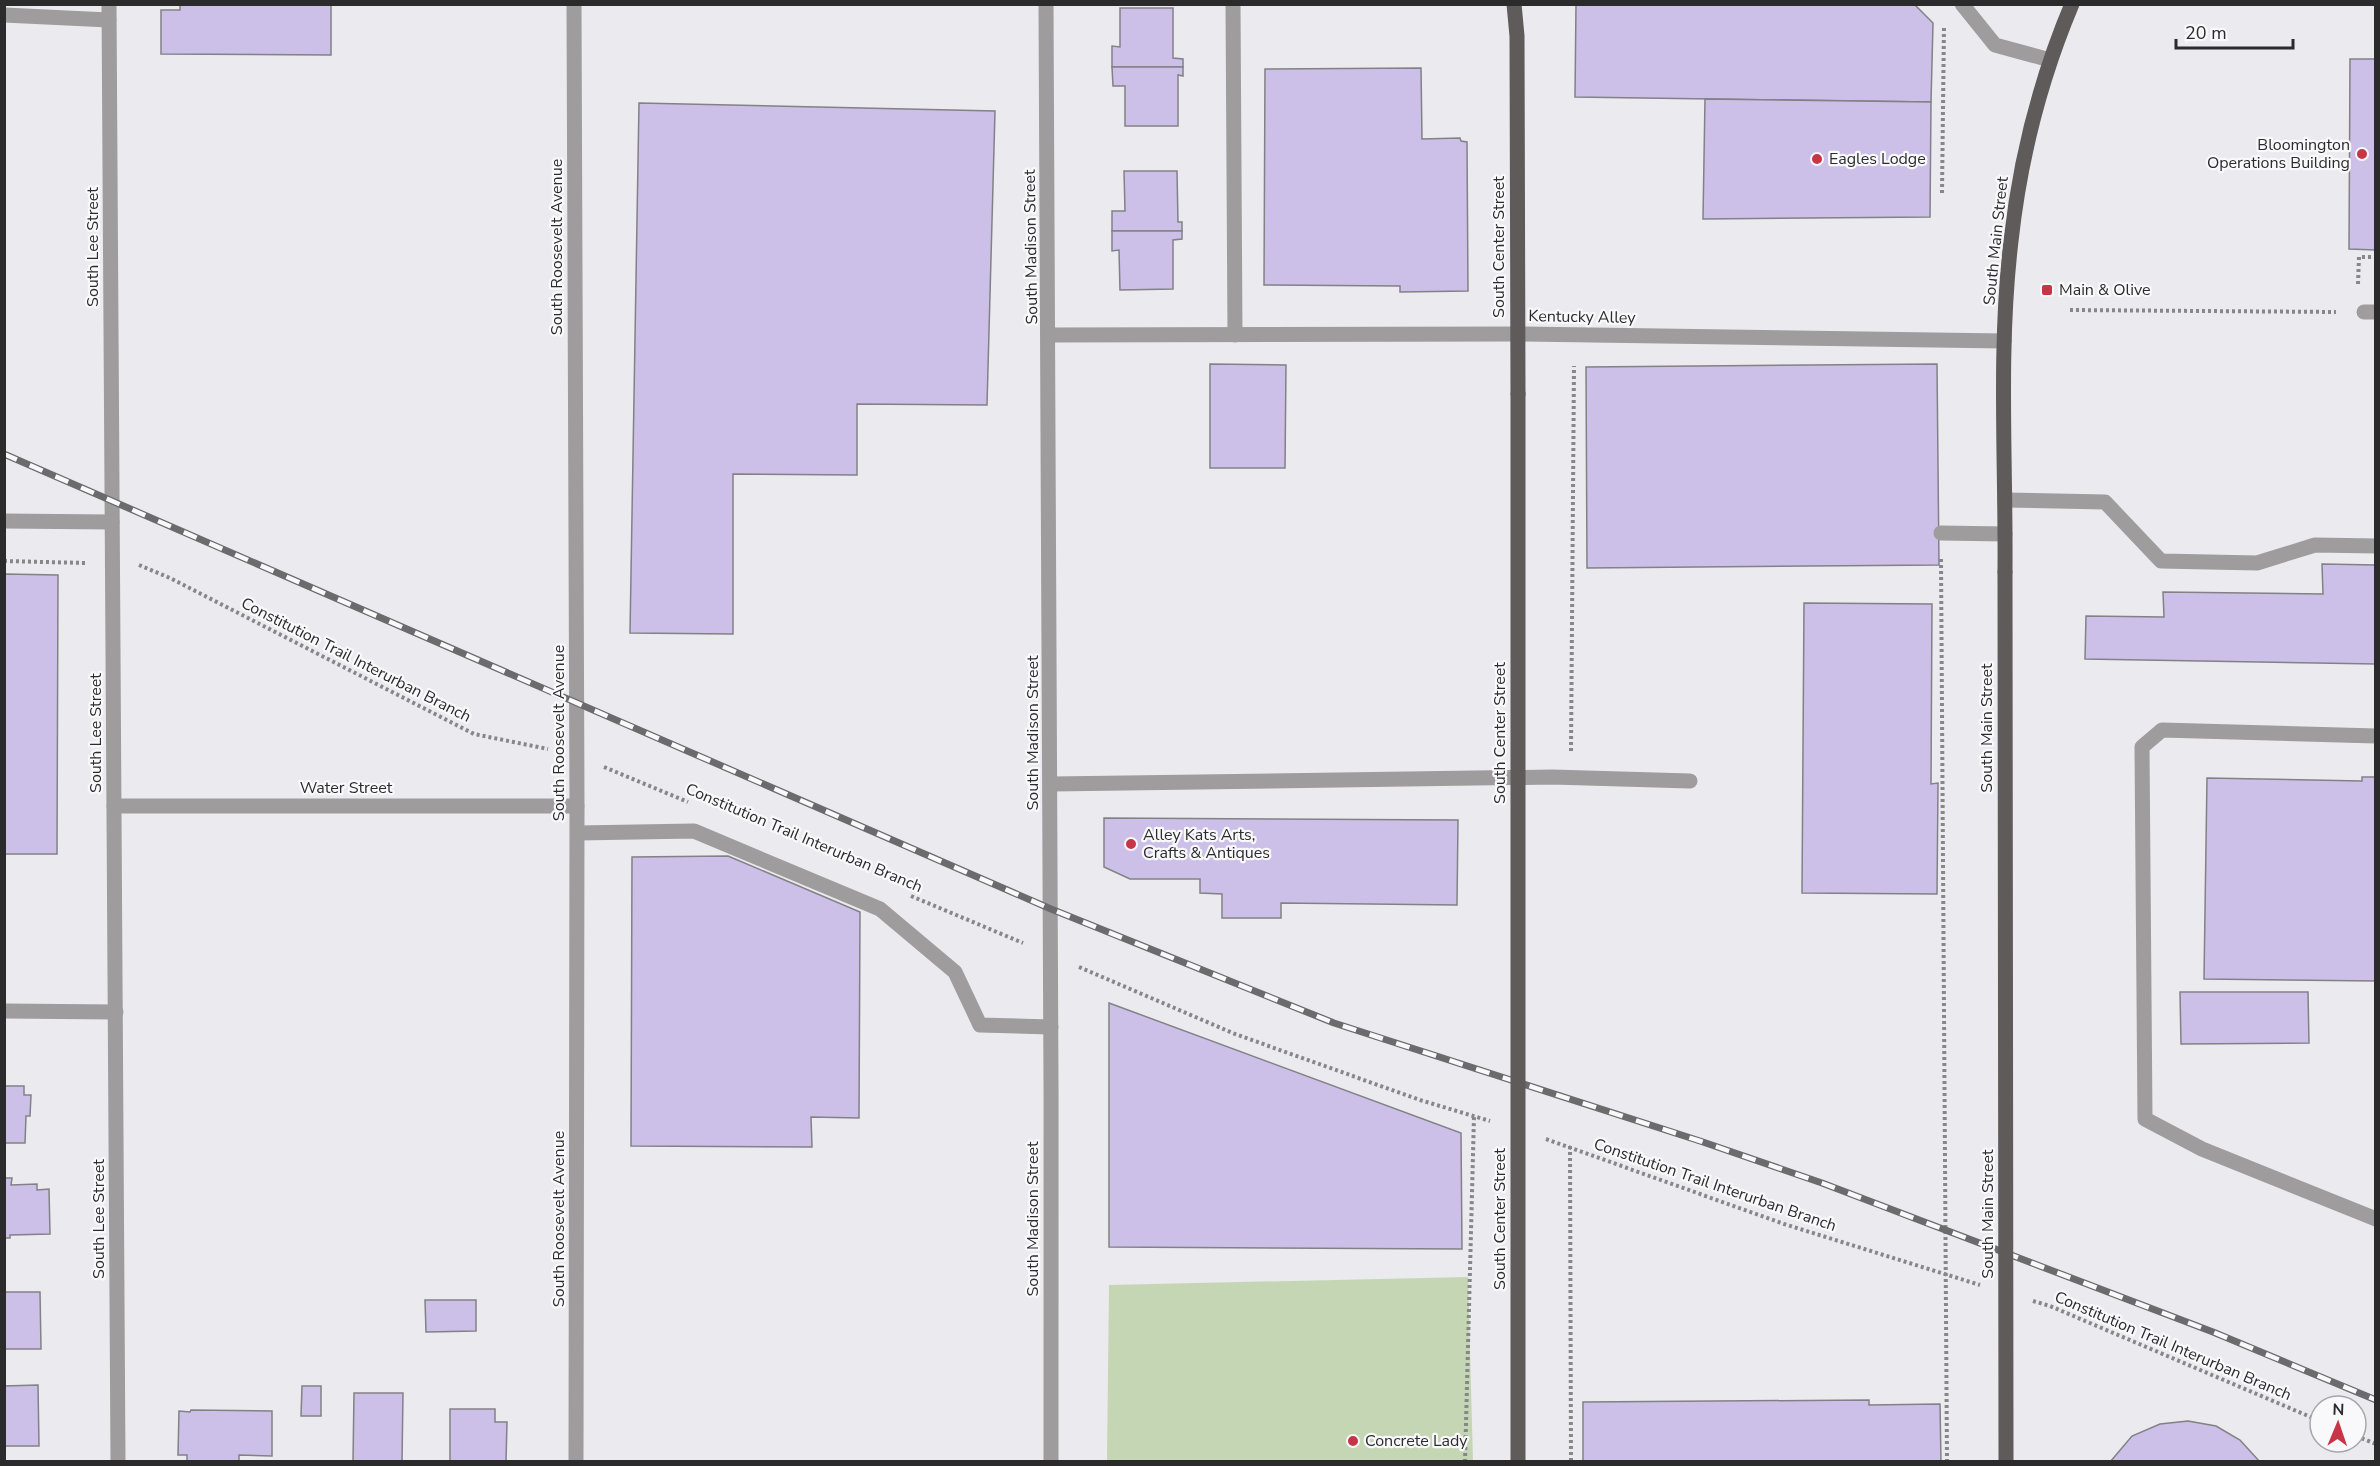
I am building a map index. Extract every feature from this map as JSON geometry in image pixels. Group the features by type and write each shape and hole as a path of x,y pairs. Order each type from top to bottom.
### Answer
{"main road":[{"name":"South Center Street","path":"1514,4 1517,36 1518,334 1518,1461"},
{"name":"South Main Street","path":"2006,1461 2004,341 2011,242 2025,150 2050,60 2072,4"}],"street":[{"name":"South Roosevelt Avenue","path":"574,4 578,806 576,1461"},
{"name":"South Madison Street","path":"1046,4 1052,784 1051,1461"},
{"path":"1233,4 1236,335"},
{"path":"1962,4 1995,45 2050,60"},
{"path":"4,15 109,12"},
{"name":"South Lee Street","path":"109,12 118,1461"},
{"name":"Kentucky Alley","path":"1050,335 1518,334 2004,341"},
{"path":"2005,501 2104,502 2161,561 2257,563 2315,545 2376,546"},
{"path":"4,521 112,522"},
{"path":"1941,533 2005,534"},
{"path":"2376,736 2162,730 2142,747 2145,1119 2202,1149 2376,1219"},
{"path":"1052,784 1478,778 1690,781"},
{"name":"Water Street","path":"114,806 578,806"},
{"path":"578,833 694,831 880,909 955,972 980,1025 1051,1027"},
{"path":"4,1011 116,1012"}],"path":[{"path":"1942,194 1944,16"},
{"path":"2357,291 2359,257 2376,257"},
{"path":"2070,310 2342,312"},
{"path":"1571,778 1574,366"},
{"path":"1941,533 1947,1461"},
{"name":"Constitution Trail Interurban Branch","path":"4,561 142,565 474,734 577,756 697,806"},
{"name":"Constitution Trail Interurban Branch","path":"905,894 992,931"},
{"path":"1100,976 1235,1034 1495,1123"},
{"path":"1465,1461 1474,1116"},
{"name":"Constitution Trail Interurban Branch","path":"1538,1136 1784,1224 1987,1287"},
{"path":"1570,1146 1571,1461"},
{"name":"Constitution Trail Interurban Branch","path":"2029,1300 2050,1306 2308,1415"}],"green space":[{"path":"1468,1277 1473,1461 1107,1461 1109,1285"}],"building":[{"path":"331,4 331,55 161,54 161,10 180,10 180,5"},
{"path":"1576,4 1914,4 1933,23 1931,102 1575,97"},
{"path":"1120,8 1173,8 1173,58 1183,59 1183,67 1112,67 1112,46 1120,47"},
{"name":"Bloomington Operations Building","path":"2350,59 2376,59 2376,250 2349,249"},
{"path":"1112,67 1183,67 1183,76 1178,75 1178,126 1125,126 1125,86 1113,86"},
{"path":"1421,68 1422,139 1460,138 1461,141 1467,142 1468,291 1400,292 1400,286 1264,285 1265,69"},
{"name":"Eagles Lodge","path":"1705,99 1931,102 1930,217 1703,219"},
{"path":"639,103 995,111 987,405 857,404 857,475 733,474 733,634 630,633"},
{"path":"1124,171 1177,171 1178,222 1182,222 1182,231 1112,231 1112,211 1125,211"},
{"path":"1112,231 1182,231 1182,239 1173,240 1173,289 1120,290 1119,250 1112,251"},
{"path":"1210,364 1286,365 1285,468 1210,468"},
{"path":"1937,364 1939,565 1587,568 1586,367"},
{"path":"2322,564 2376,565 2376,664 2085,659 2086,616 2164,617 2163,592 2323,594"},
{"path":"4,574 58,575 57,854 4,854"},
{"path":"1804,603 1932,604 1931,784 1938,783 1937,894 1802,893"},
{"path":"2362,777 2376,777 2376,981 2204,979 2207,778 2362,781"},
{"path":"1104,818 1458,820 1457,905 1281,903 1281,918 1222,918 1222,894 1200,893 1200,879 1130,879 1104,867"},
{"path":"728,856 860,912 859,1118 811,1117 812,1147 631,1146 632,857"},
{"path":"2180,992 2308,992 2309,1043 2181,1044"},
{"path":"1109,1003 1461,1133 1462,1249 1109,1247"},
{"path":"4,1086 24,1086 24,1095 31,1095 30,1116 26,1116 25,1143 4,1143"},
{"path":"4,1178 12,1178 11,1185 37,1184 37,1190 49,1189 50,1234 10,1235 10,1238 4,1238"},
{"path":"4,1292 40,1292 41,1349 4,1349"},
{"path":"425,1300 476,1300 476,1331 426,1332"},
{"path":"38,1385 39,1446 4,1446 4,1386"},
{"path":"302,1386 321,1386 321,1416 301,1416"},
{"path":"354,1393 403,1393 402,1462 353,1462"},
{"path":"1869,1400 1869,1405 1940,1404 1941,1462 1583,1462 1583,1402"},
{"path":"450,1409 495,1409 495,1422 507,1422 506,1462 450,1462"},
{"path":"191,1410 272,1411 272,1456 239,1455 239,1462 187,1462 187,1455 178,1455 179,1411 190,1412"},
{"path":"2188,1421 2216,1426 2240,1440 2260,1462 2110,1462 2132,1436 2160,1424"}],"railway":[{"path":"4,454 1051,909 1334,1023 1700,1141 1822,1183 2213,1332 2376,1400"}],"place":[{"name":"Bloomington Operations Building","path":"2362,154"},
{"name":"Eagles Lodge","path":"1817,159"},
{"name":"Main & Olive","path":"2047,290"},
{"name":"Alley Kats Arts, Crafts & Antiques","path":"1131,844"},
{"name":"Concrete Lady","path":"1353,1441"}]}
